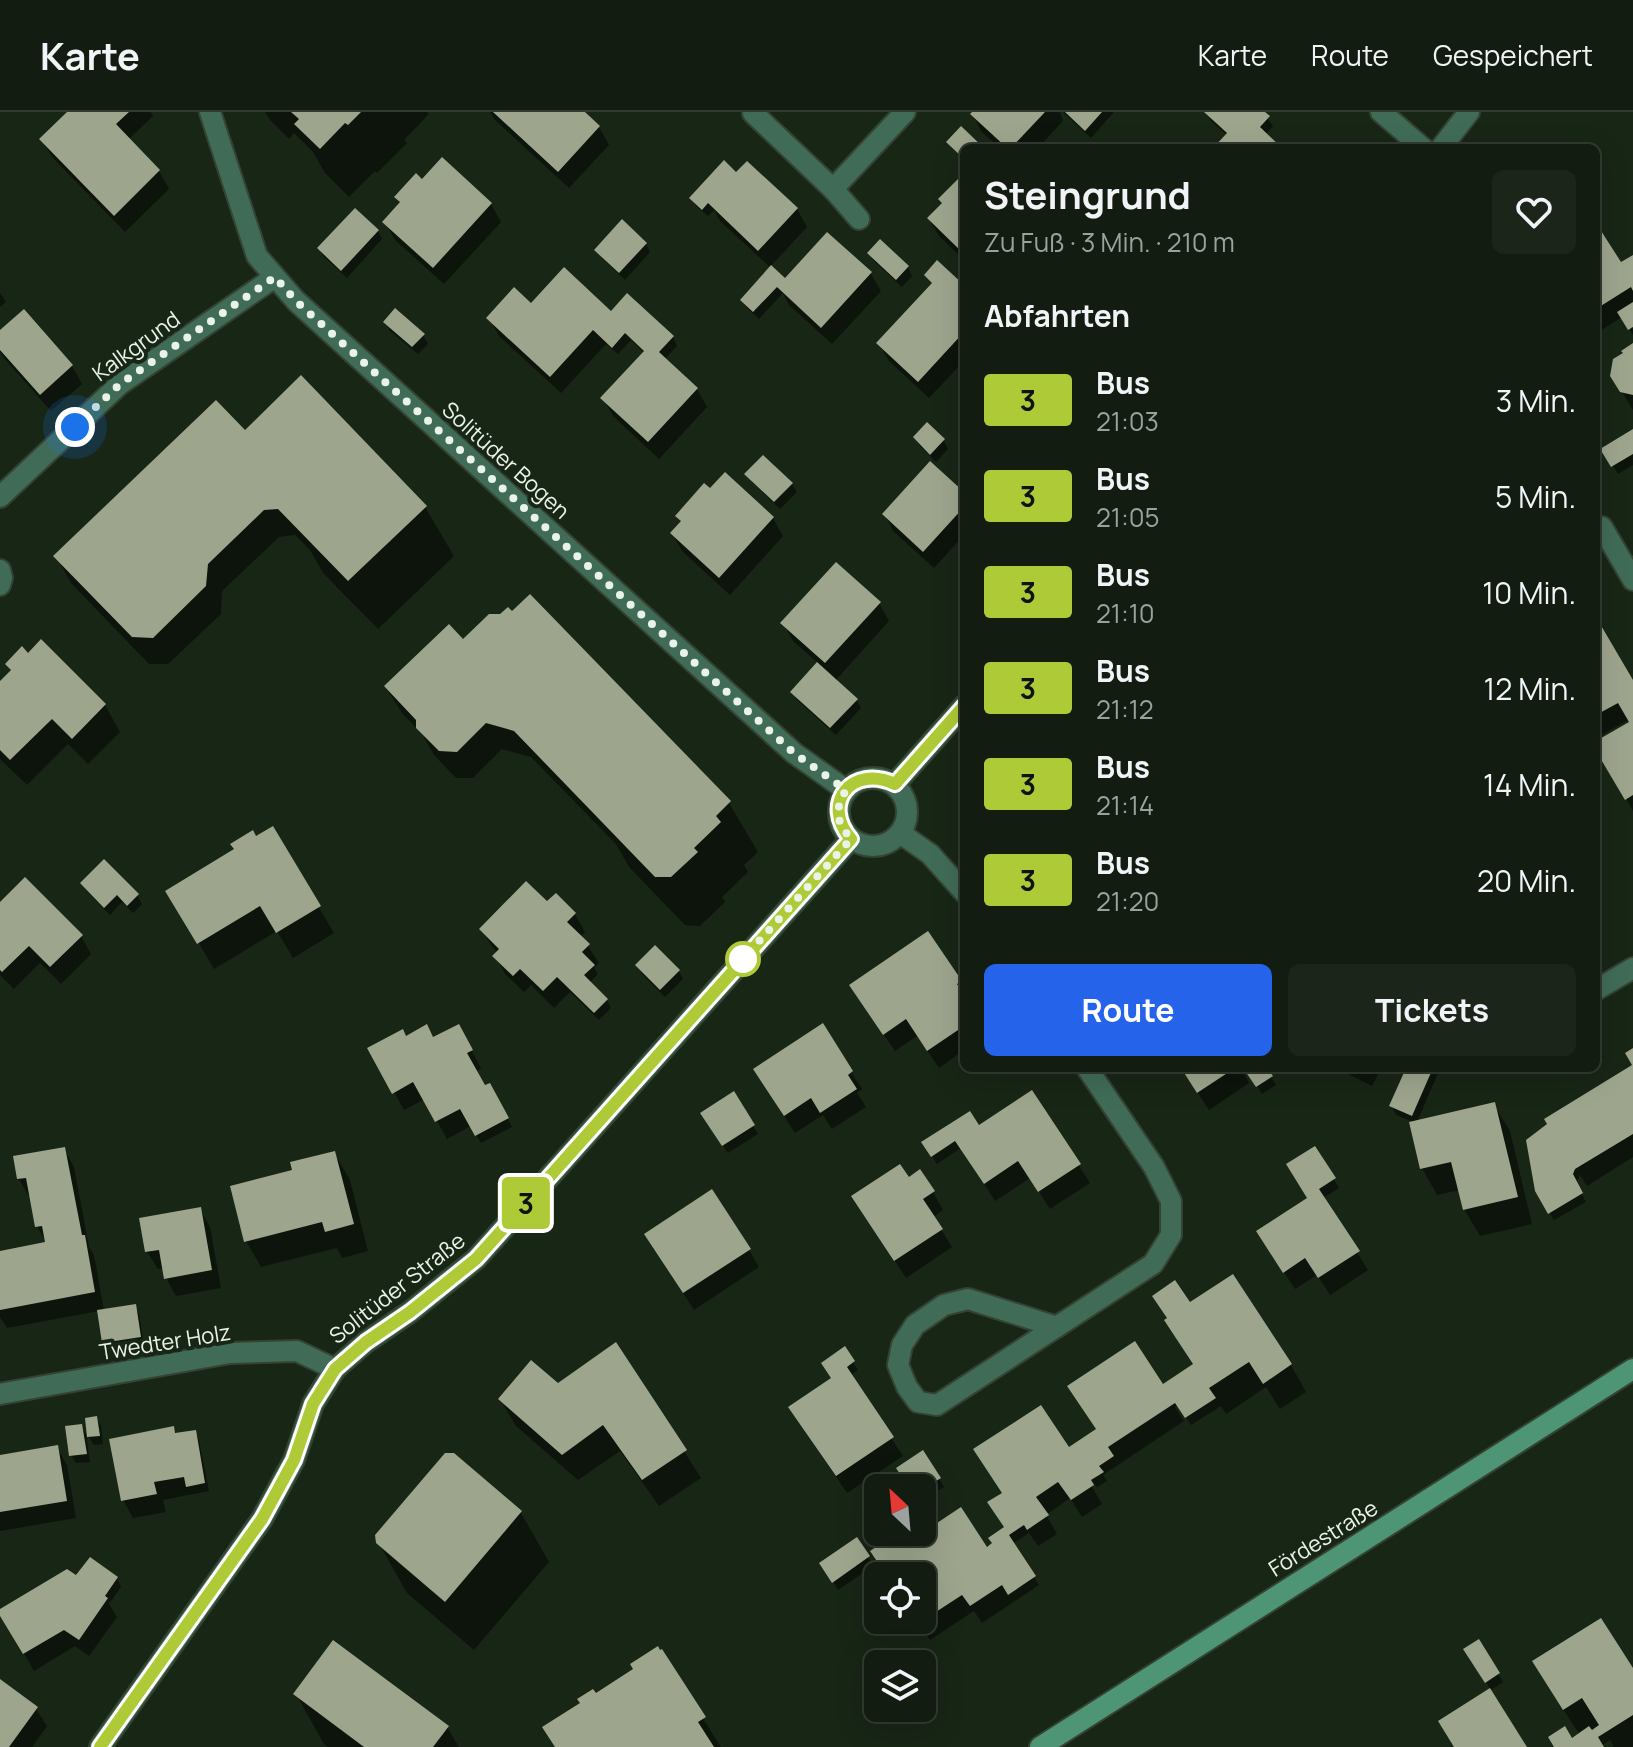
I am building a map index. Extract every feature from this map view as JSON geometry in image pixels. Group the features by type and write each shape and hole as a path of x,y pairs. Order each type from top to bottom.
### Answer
{"main road":[{"name":"Fördestraße","path":"1040,1747 1633,1369"}],"street":[{"name":"Solitüder Bogen","path":"210,112 257,256 296,301 794,753 846,790"},
{"path":"833,189 905,112"},
{"path":"1381,112 1418,144"},
{"path":"1444,144 1469,112"},
{"path":"753,113 833,189 859,219"},
{"name":"Kalkgrund","path":"0,497 120,384 275,277"},
{"path":"1602,527 1633,580"},
{"path":"0,570 0,585"},
{"path":"895,784 960,711"},
{"path":"869,777 882,778 895,784 907,808 906,821 900,833 890,842 876,846 863,845 851,839 842,829 838,816 839,802 846,790 856,781 869,777"},
{"path":"900,833 930,854 960,888"},
{"name":"Solitüder Straße","path":"100,1747 262,1519 294,1460 313,1404 335,1369 476,1259 851,839"},
{"path":"1600,988 1633,968"},
{"path":"1057,1327 968,1299 944,1305 915,1325 902,1345 898,1365 907,1387 918,1402 937,1405 1057,1327 1153,1264 1171,1235 1171,1201 1154,1167 1090,1072"},
{"name":"Twedter Holz","path":"0,1394 230,1353 297,1351 335,1369"}],"building":[{"path":"67,112 129,112 116,124 160,170 114,216 39,139"},
{"path":"291,112 361,112 348,125 345,123 320,149 294,124 299,119"},
{"path":"493,112 585,112 600,126 558,172"},
{"path":"1045,112 1015,144 1003,144 970,114"},
{"path":"1065,112 1102,112 1085,131"},
{"path":"1204,112 1265,112 1270,116 1260,127 1278,144 1217,144 1227,133"},
{"path":"961,126 980,144 960,144 960,155 946,142"},
{"path":"442,157 492,203 433,268 382,222 400,202 394,197 416,173 422,179"},
{"path":"724,160 736,172 747,161 798,208 758,251 708,203 702,210 689,198"},
{"path":"960,177 960,250 927,218 942,203 938,199"},
{"path":"355,208 379,230 341,271 317,248"},
{"path":"622,219 647,243 619,273 594,250"},
{"path":"1600,229 1621,262 1633,255 1633,291 1631,287 1600,306"},
{"path":"827,232 872,272 821,328 777,287 753,312 740,300 771,265 785,278"},
{"path":"880,239 909,266 896,280 867,253"},
{"path":"937,260 960,281 960,336 918,382 876,343 932,283 924,275"},
{"path":"564,267 611,311 627,293 674,336 659,352 698,388 648,442 600,398 644,351 625,333 612,348 593,330 550,377 486,318 514,287 531,303"},
{"path":"1633,302 1633,327 1628,330 1617,312"},
{"path":"395,308 425,334 412,347 383,322"},
{"path":"24,309 73,365 40,395 0,350 0,330"},
{"path":"1633,343 1633,395 1620,392 1610,376 1613,359"},
{"path":"301,375 427,506 348,581 278,509 264,510 208,564 206,586 153,638 132,637 53,556 216,400 245,430"},
{"path":"927,422 945,439 930,455 913,437"},
{"path":"1633,429 1633,454 1611,467 1600,449"},
{"path":"763,455 793,483 774,502 744,474"},
{"path":"930,461 960,488 960,511 923,552 882,514"},
{"path":"725,472 774,517 719,578 670,533 681,521 675,516 704,483 710,488"},
{"path":"836,562 881,602 825,663 780,623"},
{"path":"530,594 731,801 716,816 721,822 694,848 698,852 671,877 655,877 514,731 486,723 457,752 439,751 416,728 416,720 384,686 449,624 463,639 489,614 500,614 508,607 512,611"},
{"path":"1600,624 1633,680 1633,795 1625,800 1600,758 1600,739 1629,722 1618,703 1600,713"},
{"path":"41,639 106,704 72,739 52,719 10,760 0,750 0,681 11,670 5,664 22,646 28,653"},
{"path":"817,662 858,699 830,728 790,692"},
{"path":"273,826 321,906 276,933 260,906 197,944 165,891 234,849 230,844 253,830 256,836"},
{"path":"104,859 139,894 127,906 117,895 104,908 80,883"},
{"path":"25,877 83,935 50,967 29,946 2,972 0,902"},
{"path":"526,881 547,901 556,893 576,913 567,922 590,944 582,952 595,965 584,975 608,999 594,1013 557,977 543,991 520,969 513,976 492,956 499,949 479,929"},
{"path":"928,931 960,978 957,984 960,989 960,1029 927,1051 906,1019 883,1035 849,985"},
{"path":"655,945 680,970 660,990 635,965"},
{"path":"823,1023 853,1071 848,1075 857,1089 820,1113 811,1098 784,1116 753,1069"},
{"path":"427,1024 433,1037 459,1024 473,1050 467,1053 485,1085 490,1083 509,1118 475,1136 460,1109 435,1122 413,1082 392,1094 367,1048 403,1029 406,1036"},
{"path":"1633,1048 1633,1134 1575,1169 1573,1174 1583,1193 1548,1214 1535,1191 1526,1140 1547,1124 1544,1119 1632,1065 1625,1053"},
{"path":"1184,1072 1229,1072 1197,1093"},
{"path":"1246,1072 1270,1072 1273,1076 1256,1087"},
{"path":"1404,1072 1431,1072 1412,1116 1389,1106"},
{"path":"1032,1090 1081,1164 1038,1192 1018,1161 984,1184 955,1141 931,1157 921,1142 970,1111 979,1125"},
{"path":"734,1091 755,1125 722,1146 700,1113"},
{"path":"1495,1102 1518,1197 1463,1210 1451,1162 1420,1169 1409,1122"},
{"path":"1315,1146 1336,1178 1319,1189 1360,1251 1318,1278 1305,1258 1283,1273 1256,1231 1307,1198 1286,1164"},
{"path":"65,1147 95,1292 0,1310 0,1251 45,1242 42,1226 35,1227 26,1178 17,1179 13,1156"},
{"path":"335,1151 354,1224 325,1232 322,1222 244,1242 230,1186 292,1170 290,1162"},
{"path":"900,1164 909,1177 920,1169 935,1191 923,1199 943,1229 894,1261 851,1196"},
{"path":"712,1189 751,1249 683,1293 644,1234"},
{"path":"201,1207 212,1270 164,1279 159,1250 145,1252 139,1218"},
{"path":"1233,1274 1292,1364 1263,1384 1249,1362 1209,1388 1216,1398 1185,1418 1175,1403 1108,1447 1114,1456 1099,1466 1104,1472 1091,1480 1094,1485 1071,1500 1058,1482 1036,1497 1049,1515 1027,1530 1024,1525 1009,1535 1036,1576 1008,1595 1002,1585 970,1606 962,1595 936,1612 936,1562 877,1562 870,1551 877,1546 936,1546 936,1524 961,1507 987,1547 992,1543 988,1538 1004,1527 987,1502 1002,1493 973,1449 1041,1405 1069,1447 1096,1429 1067,1386 1135,1341 1163,1384 1193,1364 1152,1296 1175,1280 1190,1302"},
{"path":"136,1304 141,1337 102,1343 97,1310"},
{"path":"616,1342 687,1450 642,1480 603,1425 562,1455 498,1399 531,1360 558,1383"},
{"path":"845,1346 855,1361 847,1367 894,1437 836,1476 788,1407 831,1378 821,1363"},
{"path":"97,1416 100,1436 87,1437 85,1418"},
{"path":"82,1424 87,1454 69,1456 65,1426"},
{"path":"174,1426 175,1433 196,1430 205,1483 186,1487 184,1477 154,1482 157,1494 121,1501 109,1439"},
{"path":"58,1445 67,1501 0,1512 0,1455"},
{"path":"923,1450 941,1478 936,1481 936,1474 900,1474 896,1468"},
{"path":"445,1453 454,1453 522,1511 445,1602 376,1543 375,1535"},
{"path":"857,1537 870,1556 832,1583 819,1563"},
{"path":"90,1557 118,1577 105,1596 108,1598 79,1640 64,1630 23,1654 0,1616 0,1609 67,1569 76,1575"},
{"path":"1601,1618 1633,1668 1633,1715 1598,1737 1604,1747 1554,1747 1548,1737 1565,1726 1572,1738 1589,1726 1592,1730 1599,1725 1582,1698 1563,1710 1532,1661"},
{"path":"1479,1639 1500,1673 1485,1683 1463,1649"},
{"path":"333,1640 449,1726 433,1747 364,1747 293,1694"},
{"path":"658,1646 706,1717 698,1722 714,1747 555,1747 542,1727 580,1703 577,1699 593,1689 596,1693 633,1669 630,1664"},
{"path":"0,1679 38,1707 9,1747 0,1747"},
{"path":"1490,1688 1527,1747 1454,1747 1438,1721"}],"bus line":[{"name":"3","path":"100,1747 262,1519 294,1460 313,1404 335,1369 476,1259 851,839 842,829 838,816 839,802 846,790 856,781 869,777 882,778 895,784 960,711"}],"route":[{"path":"75,427 120,384 275,277 296,301 794,753 846,790 839,802 838,816 842,829 851,839 743,959"}]}
